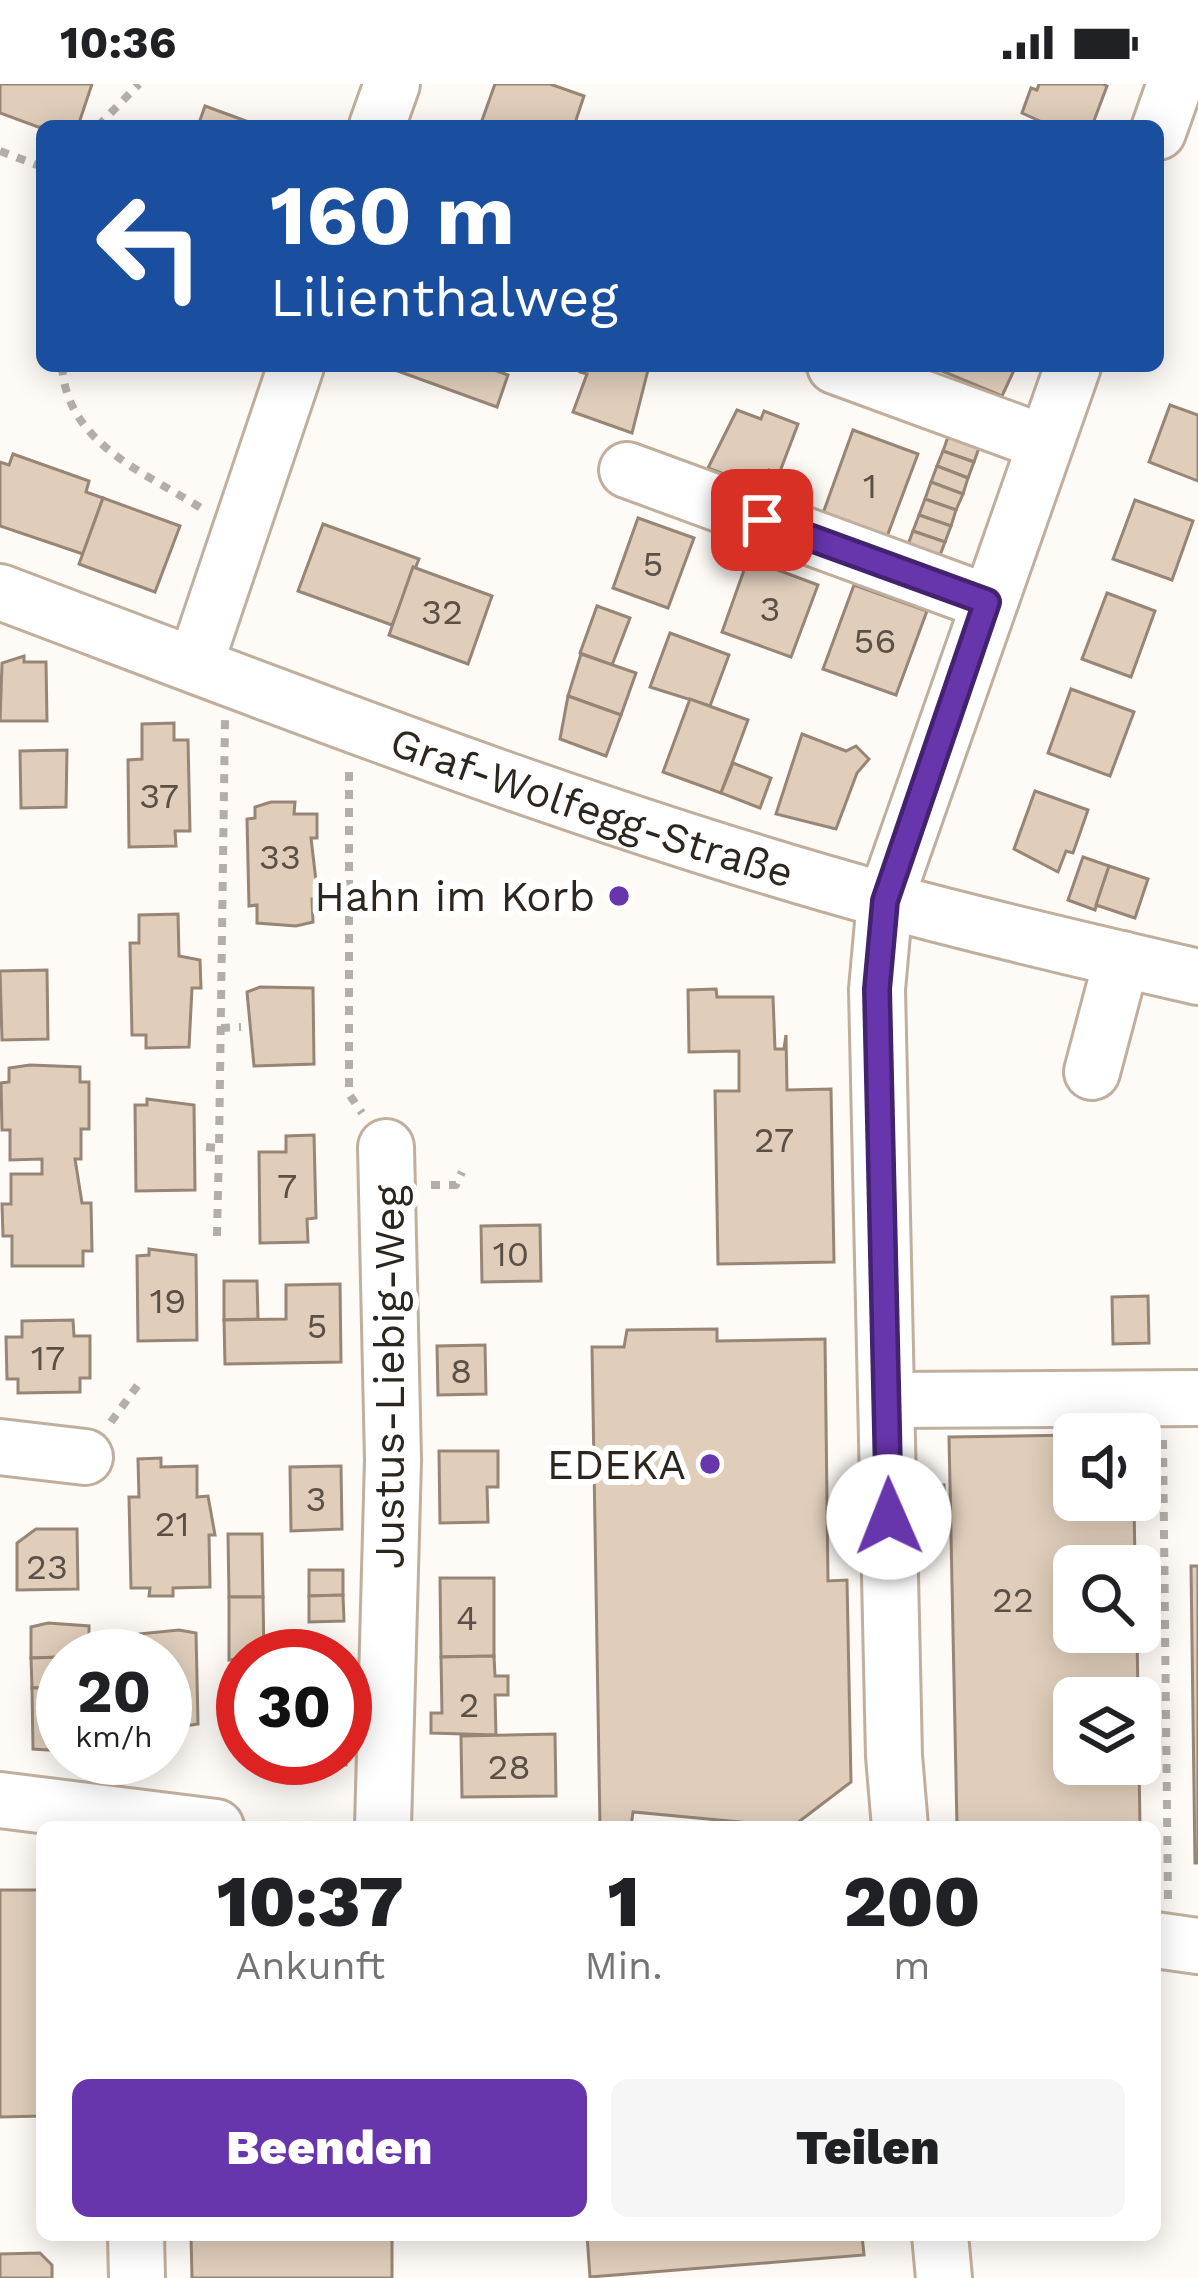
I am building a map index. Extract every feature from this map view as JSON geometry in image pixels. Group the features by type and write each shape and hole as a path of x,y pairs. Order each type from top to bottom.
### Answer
{"street":[{"path":"379,120 392,84"},
{"path":"1162,120 1175,84"},
{"path":"210,671 238,538 294,372"},
{"path":"851,372 1045,443"},
{"path":"899,1821 893,1756 877,989 885,901 1071,372"},
{"path":"627,470 987,602"},
{"name":"Graf-Wolfegg-Straße","path":"0,592 347,722 885,901 1198,977"},
{"path":"1092,1072 1122,959"},
{"name":"Justus-Liebig-Weg","path":"383,1821 393,1460 386,1148"},
{"path":"887,1400 1180,1397"},
{"path":"0,1448 85,1457"},
{"path":"0,1799 125,1821"},
{"path":"136,2241 137,2278"},
{"path":"941,2241 944,2278"}],"path":[{"path":"104,120 139,84"},
{"path":"0,151 36,164"},
{"path":"64,372 77,419 112,454 202,508 238,538"},
{"path":"210,671 220,1028 217,1236"},
{"name":"Justus-Liebig-Weg","path":"347,722 353,854 349,1094 386,1148"},
{"path":"220,1028 241,1027"},
{"path":"206,1147 219,1148"},
{"path":"1174,1943 1180,1397"}],"building":[{"path":"0,84 92,84 80,120 36,120 36,126 0,113"},
{"path":"495,84 550,84 584,96 576,120 482,120"},
{"path":"1039,84 1107,86 1094,120 1038,120 1022,113 1031,88 1037,90"},
{"path":"205,106 244,120 200,120"},
{"path":"401,372 508,375 497,407"},
{"path":"580,372 647,372 632,433 573,412 587,374"},
{"path":"944,372 1013,372 1002,396"},
{"path":"1170,405 1198,415 1198,481 1149,462"},
{"path":"737,410 761,419 764,411 798,424 779,474 769,470 762,488 708,468"},
{"path":"853,430 918,454 886,539 822,516"},
{"path":"949,434 980,445 974,462 943,451"},
{"path":"943,451 974,462 968,478 937,466"},
{"path":"13,454 89,481 86,492 103,498 83,554 0,526 0,462 9,465"},
{"path":"937,466 968,478 963,494 931,482"},
{"path":"931,482 963,494 956,510 925,499"},
{"path":"103,498 180,526 155,592 79,564"},
{"path":"925,499 956,510 951,526 919,515"},
{"path":"1135,500 1193,521 1172,580 1113,559"},
{"path":"919,515 951,526 945,542 913,531"},
{"path":"638,518 694,538 668,608 613,588"},
{"path":"323,524 419,559 392,625 298,591"},
{"path":"913,531 945,542 939,558 907,547"},
{"path":"748,559 818,585 791,657 722,632"},
{"path":"413,567 492,596 468,664 389,635"},
{"path":"854,585 927,611 896,695 823,669"},
{"path":"1107,593 1155,611 1131,677 1082,659"},
{"path":"597,606 630,618 612,665 580,653"},
{"path":"670,633 729,655 710,706 650,687"},
{"path":"581,654 636,673 621,715 568,696"},
{"path":"24,656 24,662 46,662 47,721 0,721 2,663"},
{"path":"1071,689 1134,712 1110,776 1048,753"},
{"path":"568,696 621,715 606,756 560,739"},
{"path":"690,699 748,720 721,793 663,772"},
{"path":"174,723 174,740 188,740 190,831 175,831 176,846 129,847 128,760 142,759 142,724"},
{"path":"802,734 846,751 856,746 869,759 857,773 836,829 776,814"},
{"path":"67,750 66,807 21,808 20,751"},
{"path":"733,763 771,778 760,808 721,793"},
{"path":"1035,791 1088,810 1073,853 1066,851 1058,872 1014,849"},
{"path":"295,802 294,814 317,814 317,838 311,838 318,898 312,899 313,922 296,926 257,923 257,905 249,906 247,819 255,818 255,807"},
{"path":"1083,857 1109,866 1095,910 1068,900"},
{"path":"1109,866 1148,879 1135,918 1096,905"},
{"path":"178,914 179,956 200,960 201,988 192,988 189,1047 146,1048 146,1035 132,1035 130,943 139,943 139,915"},
{"path":"47,970 48,1039 2,1040 0,971"},
{"path":"260,987 313,988 314,1064 254,1066 247,992"},
{"path":"716,989 717,997 773,997 775,1049 784,1049 786,1035 787,1090 831,1089 834,1262 718,1264 715,1091 739,1091 739,1051 689,1052 688,990"},
{"path":"80,1067 80,1082 89,1082 89,1129 81,1129 81,1159 75,1159 82,1203 91,1203 92,1251 83,1251 83,1266 12,1266 12,1236 3,1236 2,1204 11,1204 11,1174 42,1174 42,1159 10,1160 10,1130 2,1130 1,1083 9,1082 9,1068"},
{"path":"147,1099 194,1105 195,1190 136,1191 135,1105 147,1105"},
{"path":"314,1135 316,1218 307,1219 308,1242 260,1243 259,1152 286,1152 286,1136"},
{"path":"540,1225 541,1281 482,1282 481,1226"},
{"path":"149,1249 196,1255 197,1340 138,1341 137,1256 149,1255"},
{"path":"224,1281 257,1281 258,1319 224,1320"},
{"path":"340,1284 341,1362 225,1364 224,1320 286,1319 286,1285"},
{"path":"1148,1296 1149,1343 1113,1344 1112,1297"},
{"path":"73,1320 74,1336 90,1336 90,1378 80,1378 80,1392 18,1393 18,1379 7,1379 6,1337 22,1337 22,1321"},
{"name":"EDEKA","path":"717,1329 717,1341 825,1339 828,1581 847,1580 851,1782 800,1821 728,1821 633,1812 632,1821 600,1821 592,1347 624,1347 627,1330"},
{"path":"485,1345 486,1394 438,1395 437,1346"},
{"path":"1053,1435 1053,1521 1134,1521 1135,1545 1053,1545 1053,1653 1137,1653 1138,1677 1053,1677 1053,1785 1139,1785 1140,1821 957,1821 949,1437"},
{"path":"439,1451 498,1451 498,1487 487,1487 488,1522 440,1523"},
{"path":"161,1458 161,1467 197,1466 197,1497 208,1496 215,1535 209,1535 210,1587 173,1588 173,1596 149,1596 150,1588 131,1588 129,1497 139,1497 138,1459"},
{"path":"341,1466 342,1529 291,1531 290,1467"},
{"path":"927,1485 944,1485 945,1509 928,1510"},
{"path":"36,1529 77,1529 78,1589 17,1590 17,1543"},
{"path":"228,1534 262,1534 263,1597 229,1597"},
{"path":"1191,1566 1198,1566 1198,1863 1195,1863"},
{"path":"309,1570 343,1570 343,1595 309,1596"},
{"path":"440,1578 494,1578 494,1656 441,1657"},
{"path":"343,1595 344,1621 309,1622 309,1596"},
{"path":"229,1597 263,1597 264,1629 229,1629"},
{"path":"48,1623 89,1629 36,1629 36,1658 31,1658 31,1627"},
{"path":"192,1632 196,1633 198,1724 192,1725"},
{"path":"494,1656 495,1676 508,1676 508,1695 495,1695 496,1735 431,1733 431,1713 442,1713 441,1657"},
{"path":"31,1658 36,1658 36,1688 32,1688"},
{"path":"32,1688 36,1688 36,1749 33,1749"},
{"path":"555,1734 556,1796 462,1797 461,1736"},
{"path":"0,1890 36,1890 36,2116 0,2117"},
{"path":"191,2241 392,2241 392,2278 192,2278"},
{"path":"587,2241 863,2241 864,2255 590,2277"},
{"path":"40,2253 52,2265 52,2278 0,2278 0,2254"}],"place":[{"name":"Hahn im Korb","path":"619,896"},
{"name":"EDEKA","path":"710,1464"}],"route":[{"path":"762,520 987,602 885,901 877,989 889,1517"}]}
